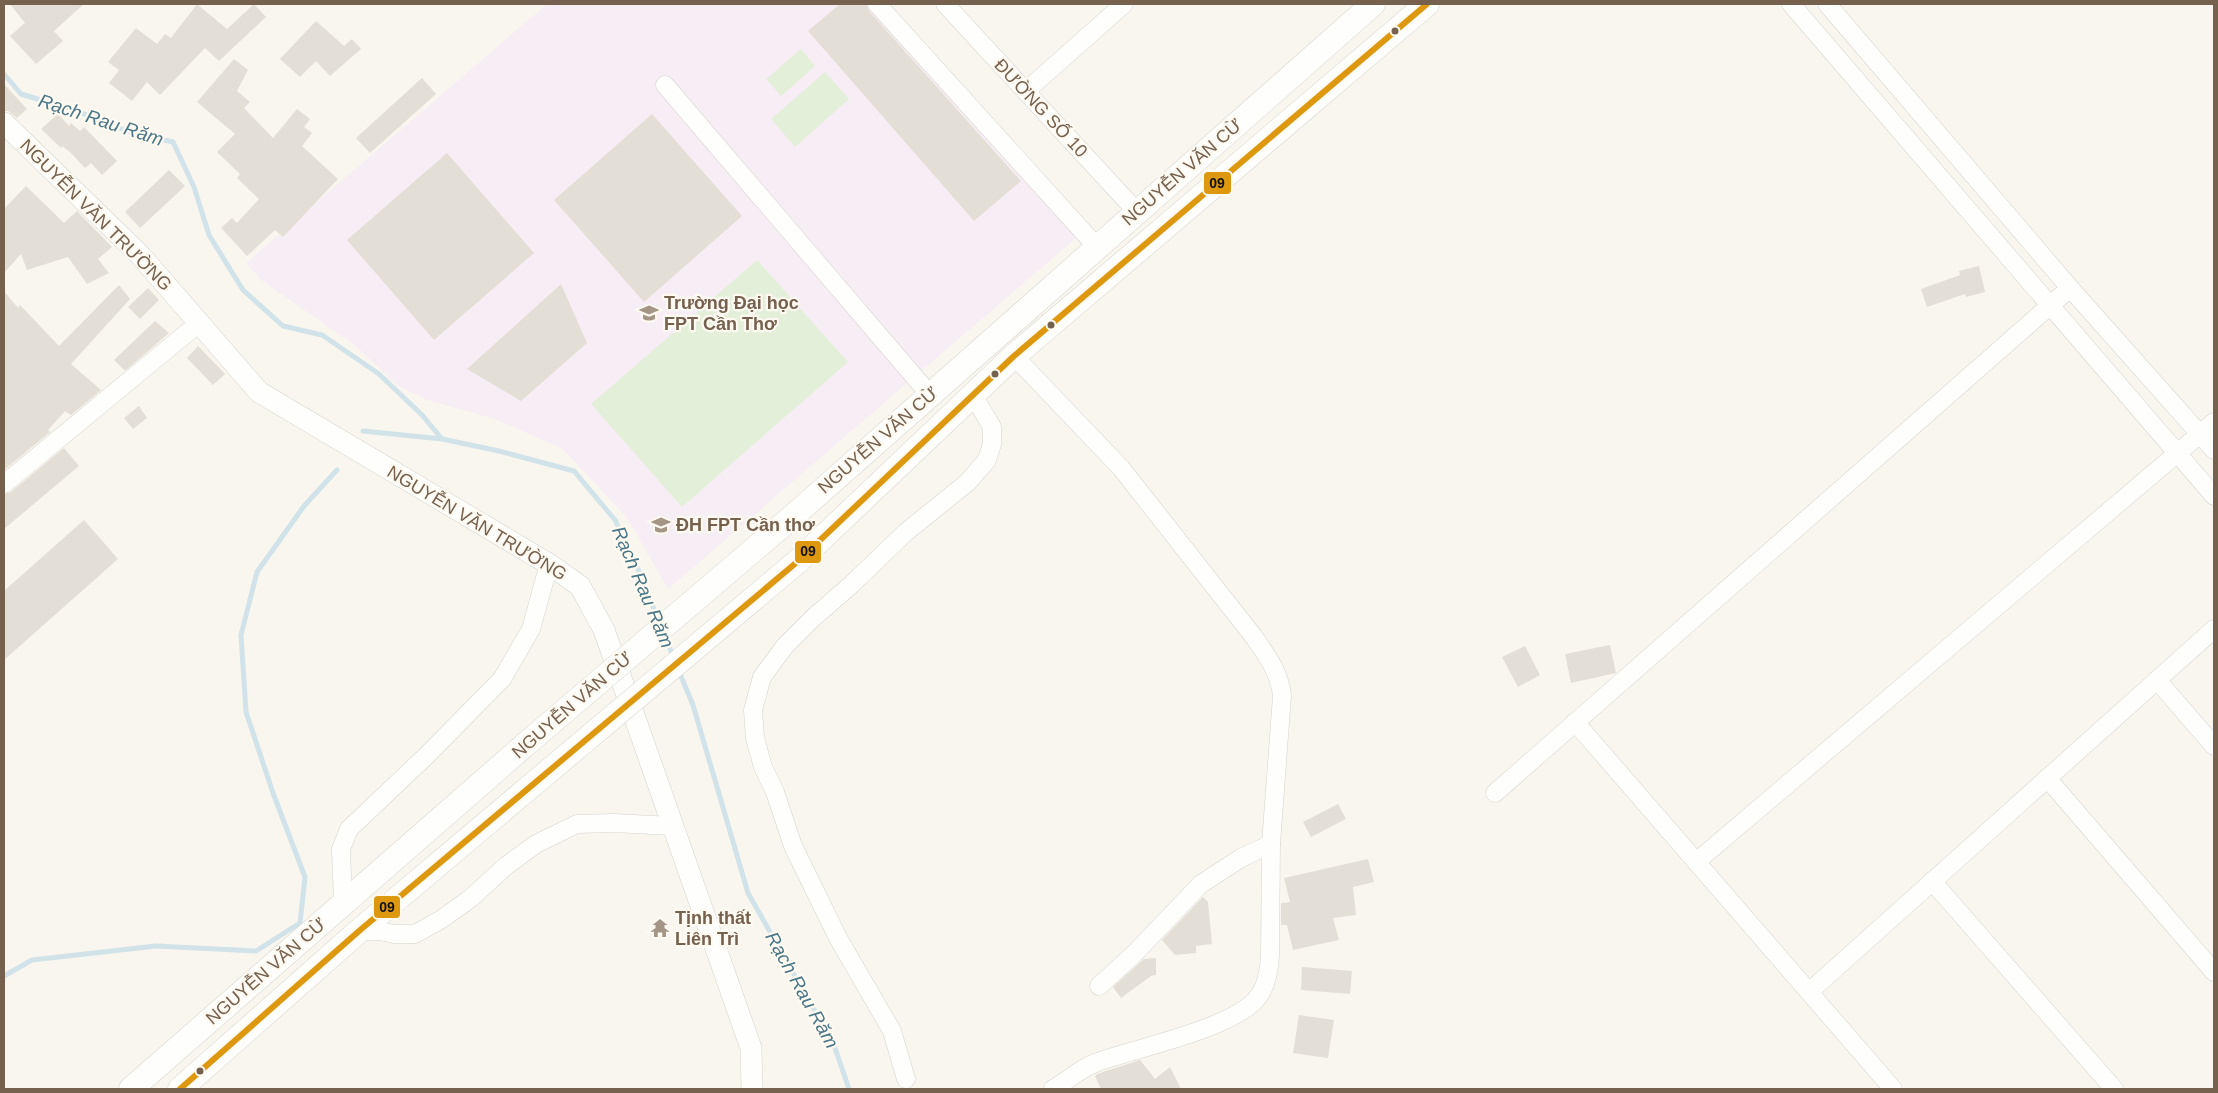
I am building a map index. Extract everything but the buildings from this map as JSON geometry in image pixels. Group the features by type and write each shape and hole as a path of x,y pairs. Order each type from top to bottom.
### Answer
{"main road":[{"name":"NGUYỄN VĂN CỪ","path":"131,1089 526,744 792,517 1373,4"},
{"name":"NGUYỄN VĂN CỪ","path":"180,1089 359,931 797,562 1014,356 1427,4"},
{"path":"1137,212 1157,234"}],"street":[{"path":"877,4 1097,247"},
{"name":"ĐƯỜNG SỐ 10","path":"945,4 1137,212"},
{"path":"1026,91 1124,4"},
{"path":"1790,4 2051,304 2214,496"},
{"path":"1827,4 2070,288 2208,428 2214,450"},
{"path":"665,85 930,394"},
{"name":"NGUYỄN VĂN TRƯỜNG","path":"4,123 141,256 259,392 549,564 580,586 604,630 751,1048 752,1089"},
{"path":"1496,793 2070,288"},
{"path":"4,484 199,323"},
{"path":"1014,356 1121,468 1254,637 1270,660 1281,685 1282,696 1271,844 1268,974 1258,997 1241,1011 1219,1024 1093,1064 1053,1089"},
{"path":"906,1079 892,1031 838,938 793,846 775,792 763,767 755,738 753,710 762,677 785,646 906,532 968,482 988,460 992,444 992,427 973,395"},
{"path":"1696,862 2208,428"},
{"path":"343,904 341,849 349,829 425,757 502,679 531,629 549,564"},
{"path":"1809,992 2214,629"},
{"path":"2157,680 2214,746"},
{"path":"1575,722 1894,1089"},
{"path":"2048,778 2214,972"},
{"path":"359,931 415,934 442,919 471,898 506,866 536,844 577,824 613,823 673,826"},
{"path":"1099,986 1133,955 1202,884 1241,858 1271,844"},
{"path":"1932,881 2114,1089"}],"shaded area":[{"name":"Trường Đại học FPT Cần Thơ","path":"547,4 885,4 1084,231 668,589 628,519 563,449 495,419 427,400 397,385 356,346 261,280 246,263"}],"green space":[{"path":"801,49 815,66 781,96 766,79"},
{"path":"825,72 849,99 795,147 771,119"},
{"path":"757,260 848,362 682,507 591,404"}],"waterway":[{"name":"Rạch Rau Răm","path":"4,74 21,94 74,110 132,133 173,142 194,187 209,235 243,290 283,326 322,335 379,374 422,415 442,439 499,451 574,471 615,520 642,578 659,622"},
{"path":"363,431 442,439"},
{"path":"4,976 32,960 156,946 256,951 300,923 305,877 273,793 246,712 241,635 257,572 304,506 337,470"},
{"name":"Rạch Rau Răm","path":"664,634 673,656"},
{"name":"Rạch Rau Răm","path":"678,669 693,705 748,893 834,1045 849,1089"}],"transit line":[{"name":"09","path":"180,1089 359,931 797,562 1014,356 1427,4"}],"place":[{"name":"Trường Đại học FPT Cần Thơ","path":"649,313"},
{"name":"ĐH FPT Cần thơ","path":"661,525"},
{"name":"Tịnh thất Liên Trì","path":"660,928"}]}
